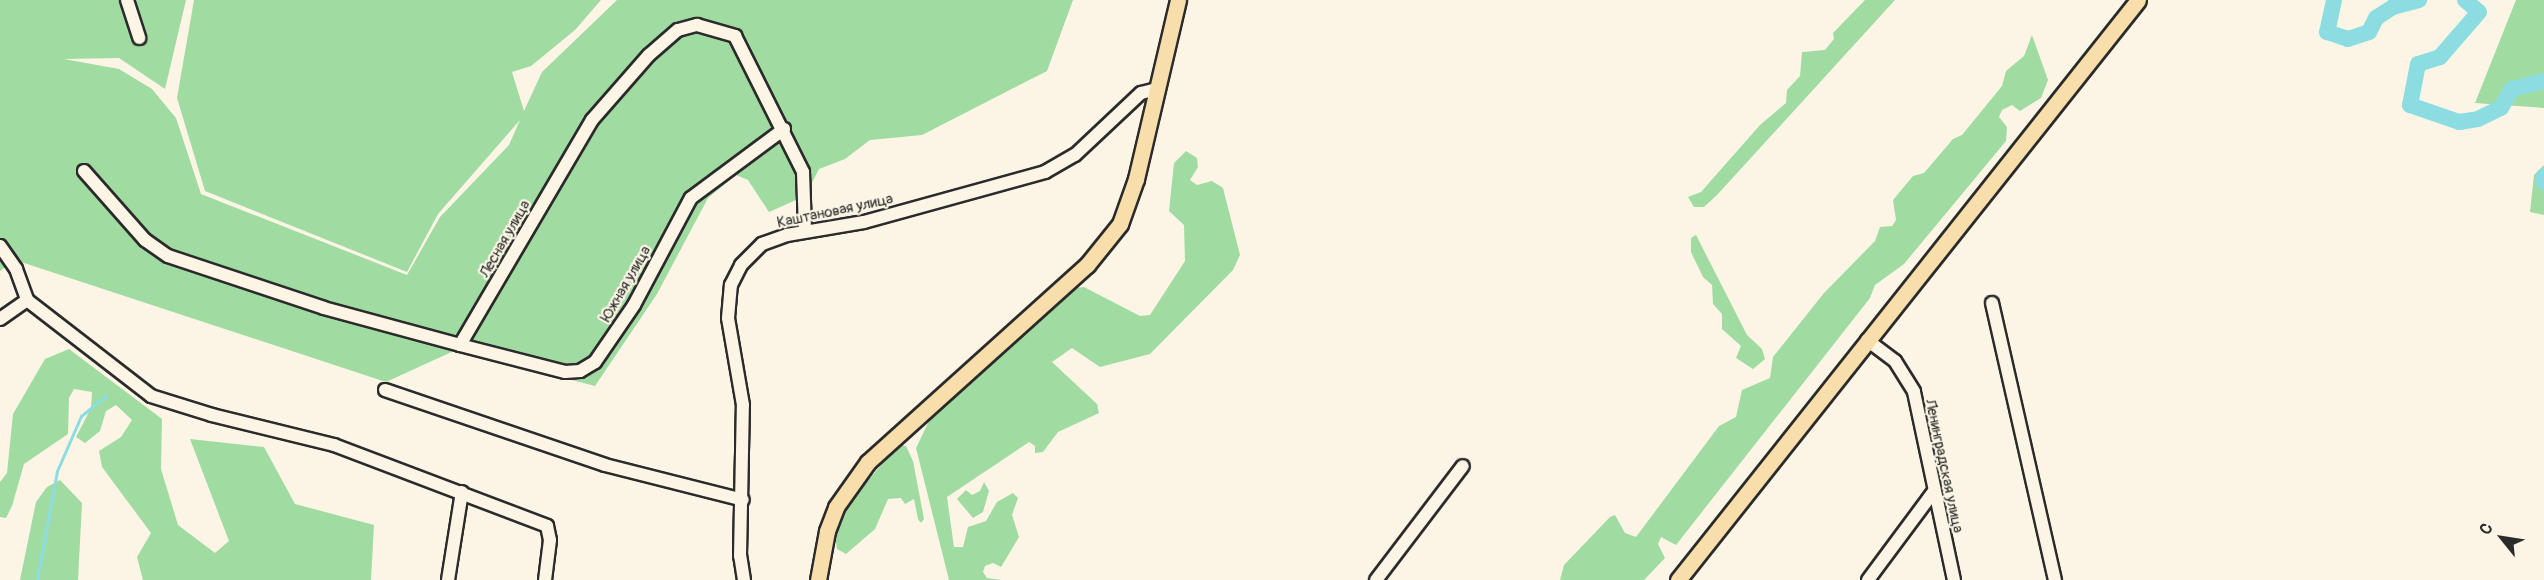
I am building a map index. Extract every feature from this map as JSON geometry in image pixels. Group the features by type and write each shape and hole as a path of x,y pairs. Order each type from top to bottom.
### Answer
{"main road":[{"path":"818,580 826,531 836,507 868,462 1079,273 1120,224 1136,179 1178,0"},
{"path":"1676,580 2138,0"}],"street":[{"path":"127,0 139,38"},
{"name":"Лесная улица","path":"460,345 592,120 649,55 678,30 697,25 735,36 784,129 803,172 805,230"},
{"name":"Каштановая улица","path":"744,580 740,556 744,500 743,405 729,318 731,285 741,265 762,243 805,230 864,222 1045,172 1075,155 1141,93 1156,89"},
{"name":"Южная улица","path":"460,345 565,372 580,371 595,362 634,305 691,198 784,129"},
{"path":"84,171 145,240 168,256 345,314 460,345"},
{"path":"0,246 16,269 27,300 152,396 212,415 334,445 547,526 550,540 545,580"},
{"path":"0,319 27,300"},
{"path":"1992,303 2055,580"},
{"name":"Ленинградская улица","path":"1867,340 1894,362 1912,387 1954,580"},
{"path":"385,390 605,465 744,500"},
{"path":"1376,580 1463,466"},
{"path":"1868,580 1934,491"},
{"path":"448,580 462,492"}],"green space":[{"path":"0,0 186,0 165,89 119,58 64,59 119,69 152,89 176,118 201,194 407,275 440,217 509,145 520,120 438,214 407,272 205,191 177,98 194,0 601,0 575,30 531,66 512,72 524,111 542,72 617,0 1073,0 1047,71 922,135 870,140 845,159 819,169 805,196 769,212 748,180 736,175 708,198 657,294 595,386 456,350 386,382 15,260 0,271"},
{"path":"1865,0 1895,0 1717,195 1704,207 1694,207 1688,197 1701,192 1760,125 1786,103 1787,90 1800,76 1802,52 1825,50 1834,39 1833,33"},
{"path":"2516,0 2544,0 2544,108 2475,103"},
{"path":"2032,35 2048,80 2041,98 2020,111 2012,105 2002,110 1999,117 2007,127 2006,141 1904,264 1875,285 1870,298 1676,545 1661,537 1658,544 1665,558 1644,580 1560,580 1564,565 1610,517 1615,515 1625,533 1636,537 1719,426 1736,417 1742,390 1770,378 1773,357 1824,293 1875,241 1880,227 1892,226 1896,220 1893,200 1913,176 1924,173 1953,139 1962,135 2002,86 2006,71 2024,56"},
{"path":"1186,151 1197,158 1198,167 1190,180 1197,185 1212,181 1223,188 1240,255 1233,270 1150,354 1100,367 1072,348 1052,362 1097,404 1099,413 1058,432 1043,452 1035,453 1035,446 1029,442 947,497 954,547 963,547 968,527 986,521 997,502 1013,493 1018,498 1012,515 1019,537 1001,567 993,563 985,566 983,572 987,578 1002,580 949,580 916,448 931,417 1076,288 1084,287 1140,316 1150,315 1185,261 1184,225 1169,211 1174,163"},
{"path":"2544,165 2544,215 2530,212 2534,175"},
{"path":"1696,235 1747,335 1762,349 1765,359 1753,369 1736,358 1741,346 1722,329 1722,314 1713,304 1712,285 1703,277 1691,252 1691,238"},
{"path":"69,349 162,419 161,469 178,525 215,553 229,541 190,439 264,447 295,504 374,525 371,580 143,580 137,557 151,533 102,467 99,451 121,437 132,420 116,405 106,411 100,431 85,443 76,437 91,408 92,392 74,389 69,398 68,434 24,464 12,506 6,518 0,517 0,482 7,473 13,414 45,359"},
{"path":"898,445 906,446 913,461 924,519 921,523 918,519 914,499 905,504 901,498 888,499 875,529 846,554 837,549 835,535 849,503"},
{"path":"60,480 82,503 78,580 20,580 36,502 47,487"},
{"path":"984,482 989,491 983,512 973,518 957,499 966,490 972,495 980,491"}],"waterway":[{"path":"2334,0 2327,32 2348,39 2369,32 2376,18 2393,7 2419,0"},
{"path":"2465,0 2479,12 2440,57 2418,64 2410,105 2459,122 2478,119 2501,108 2512,89 2544,81"},
{"path":"2544,176 2544,182"},
{"path":"37,580 57,471 81,416 107,395"}]}
